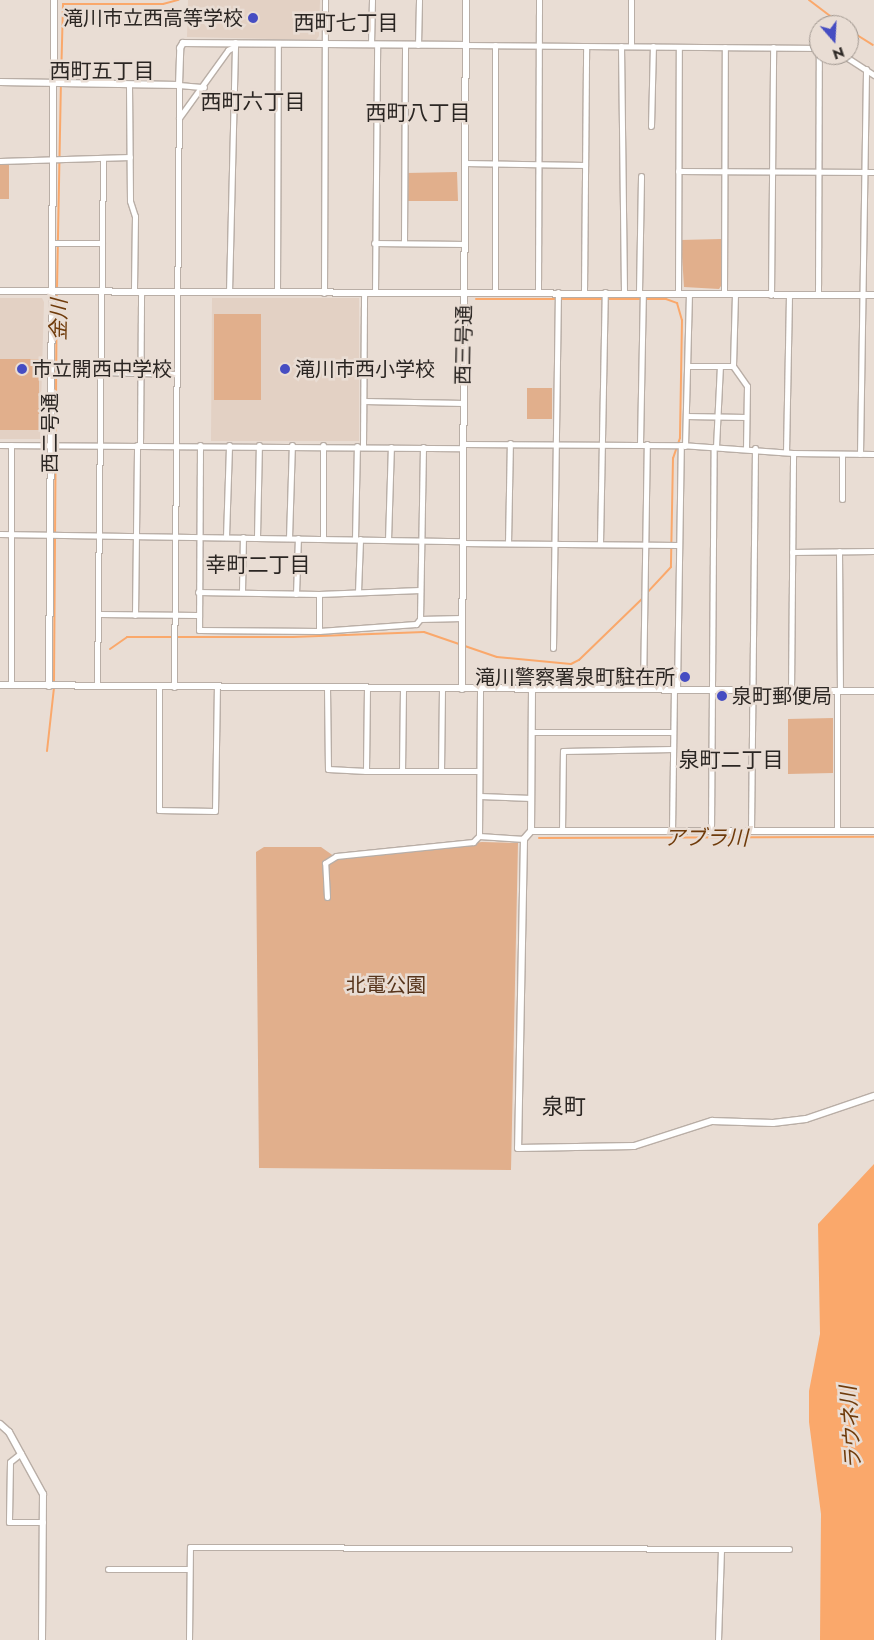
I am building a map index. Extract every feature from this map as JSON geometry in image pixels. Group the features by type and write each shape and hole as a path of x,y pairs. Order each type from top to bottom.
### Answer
{"street":[{"name":"西二号通","path":"49,686 54,0"},
{"path":"324,293 325,0"},
{"path":"372,0 374,44 375,293"},
{"path":"418,45 419,0"},
{"name":"西三号通","path":"462,689 466,0"},
{"path":"538,0 538,292"},
{"path":"631,0 631,46"},
{"path":"174,687 179,85 180,48 183,43 234,45 278,43 809,48"},
{"path":"277,292 278,43"},
{"path":"179,118 204,86 228,50 234,45"},
{"path":"229,292 234,45"},
{"path":"404,243 405,45"},
{"path":"495,46 495,292"},
{"path":"584,292 586,46"},
{"path":"621,46 624,292"},
{"path":"651,126 653,46"},
{"path":"678,293 679,47"},
{"path":"724,294 726,171 725,47"},
{"path":"771,295 772,47"},
{"path":"818,295 819,65"},
{"path":"859,65 874,75"},
{"path":"860,454 865,295 866,69"},
{"path":"0,82 204,86"},
{"path":"129,85 130,201 135,216 142,373 135,536 135,615"},
{"path":"98,686 101,535 102,158"},
{"path":"0,160 130,158"},
{"path":"465,163 585,165"},
{"path":"678,171 874,172"},
{"path":"641,176 643,444 646,545 643,690"},
{"path":"52,244 102,243"},
{"path":"374,243 465,244"},
{"path":"0,292 624,292 874,295"},
{"path":"554,648 558,292"},
{"path":"600,543 605,292"},
{"path":"358,592 360,446 364,402 364,293"},
{"path":"672,831 678,545 688,366 688,293"},
{"path":"735,294 733,366 747,386 746,448"},
{"path":"786,452 789,295"},
{"path":"688,366 733,366"},
{"path":"710,830 715,447 720,366"},
{"path":"102,372 177,374"},
{"path":"364,402 464,403"},
{"path":"686,416 746,417"},
{"path":"508,543 510,443"},
{"path":"0,444 423,447 510,443 643,444 755,448 793,453 874,454"},
{"path":"11,445 11,685"},
{"path":"200,445 197,537 198,630 319,631 416,624 420,619 423,447"},
{"path":"226,537 228,445"},
{"path":"257,537 259,445"},
{"path":"289,538 292,445"},
{"path":"323,445 323,538"},
{"path":"388,540 391,446"},
{"path":"751,830 750,691 755,448"},
{"path":"791,691 793,453"},
{"path":"842,454 842,499"},
{"path":"0,534 678,545"},
{"path":"242,592 243,537"},
{"path":"296,594 298,538"},
{"path":"837,830 840,551"},
{"path":"792,552 874,551"},
{"path":"198,592 319,594 420,590"},
{"path":"319,594 319,631"},
{"path":"100,614 197,615"},
{"path":"420,619 462,618"},
{"path":"0,685 874,691"},
{"path":"159,687 159,810 215,811 217,687"},
{"path":"327,688 328,769 479,771"},
{"path":"366,771 367,688"},
{"path":"402,688 402,771"},
{"path":"441,771 442,689"},
{"path":"327,897 325,863 336,856 423,844 473,842 479,836 480,689"},
{"path":"532,689 531,831 524,839 518,1148 634,1146 712,1121 773,1123 806,1119 874,1096"},
{"path":"532,732 674,732"},
{"path":"562,831 563,751 673,749"},
{"path":"480,796 531,798"},
{"path":"531,831 874,831"},
{"path":"479,836 524,839"},
{"path":"0,1424 8,1432 41,1487 43,1522 42,1640"},
{"path":"21,1452 10,1462 9,1522 43,1522"},
{"path":"189,1640 190,1547 789,1550"},
{"path":"718,1640 721,1550"},
{"path":"108,1569 189,1569"}],"shaded area":[{"name":"滝川市立西高等学校","path":"188,0 320,0 319,36 316,40 187,37"},
{"name":"市立開西中学校","path":"0,298 42,298 44,302 40,439 0,439"},
{"name":"滝川市西小学校","path":"212,298 359,298 359,441 211,441"}],"green space":[{"path":"0,165 9,165 9,199 0,199"},
{"path":"457,172 458,201 407,201 406,173"},
{"path":"721,239 721,286 719,289 684,287 681,240"},
{"path":"214,314 261,314 261,400 214,400"},
{"path":"0,359 39,359 39,430 0,430"},
{"path":"527,388 552,388 552,419 527,419"},
{"path":"833,718 833,773 788,774 788,719"},
{"name":"北電公園","path":"482,842 518,843 511,1170 259,1168 256,852 264,847 321,847 338,859"}],"water":[{"name":"ラウネ川","path":"874,1164 874,1640 820,1640 821,1514 809,1422 809,1391 820,1334 818,1224"}],"waterway":[{"name":"金川","path":"61,81 63,4 163,4 178,0"},
{"path":"809,0 829,15"},
{"path":"859,36 873,45"},
{"name":"金川","path":"57,288 61,86"},
{"name":"金川","path":"54,683 57,293"},
{"path":"476,299 666,299 677,303 682,320 680,438 673,458 671,567 646,594"},
{"path":"110,649 127,637 293,637 424,632 497,657 571,664 579,660 643,598"},
{"name":"金川","path":"47,751 54,688"},
{"name":"アブラ川","path":"539,838 874,837"}],"place":[{"name":"滝川市立西高等学校","path":"253,18"},
{"name":"市立開西中学校","path":"22,369"},
{"name":"滝川市西小学校","path":"285,369"},
{"name":"滝川警察署泉町駐在所","path":"685,677"},
{"name":"泉町郵便局","path":"722,696"}],"district":[{"name":"西町七丁目","path":"346,23"},
{"name":"西町五丁目","path":"102,71"},
{"name":"西町六丁目","path":"253,102"},
{"name":"西町八丁目","path":"418,113"},
{"name":"幸町二丁目","path":"258,565"},
{"name":"泉町二丁目","path":"731,760"},
{"name":"泉町","path":"564,1107"}]}
